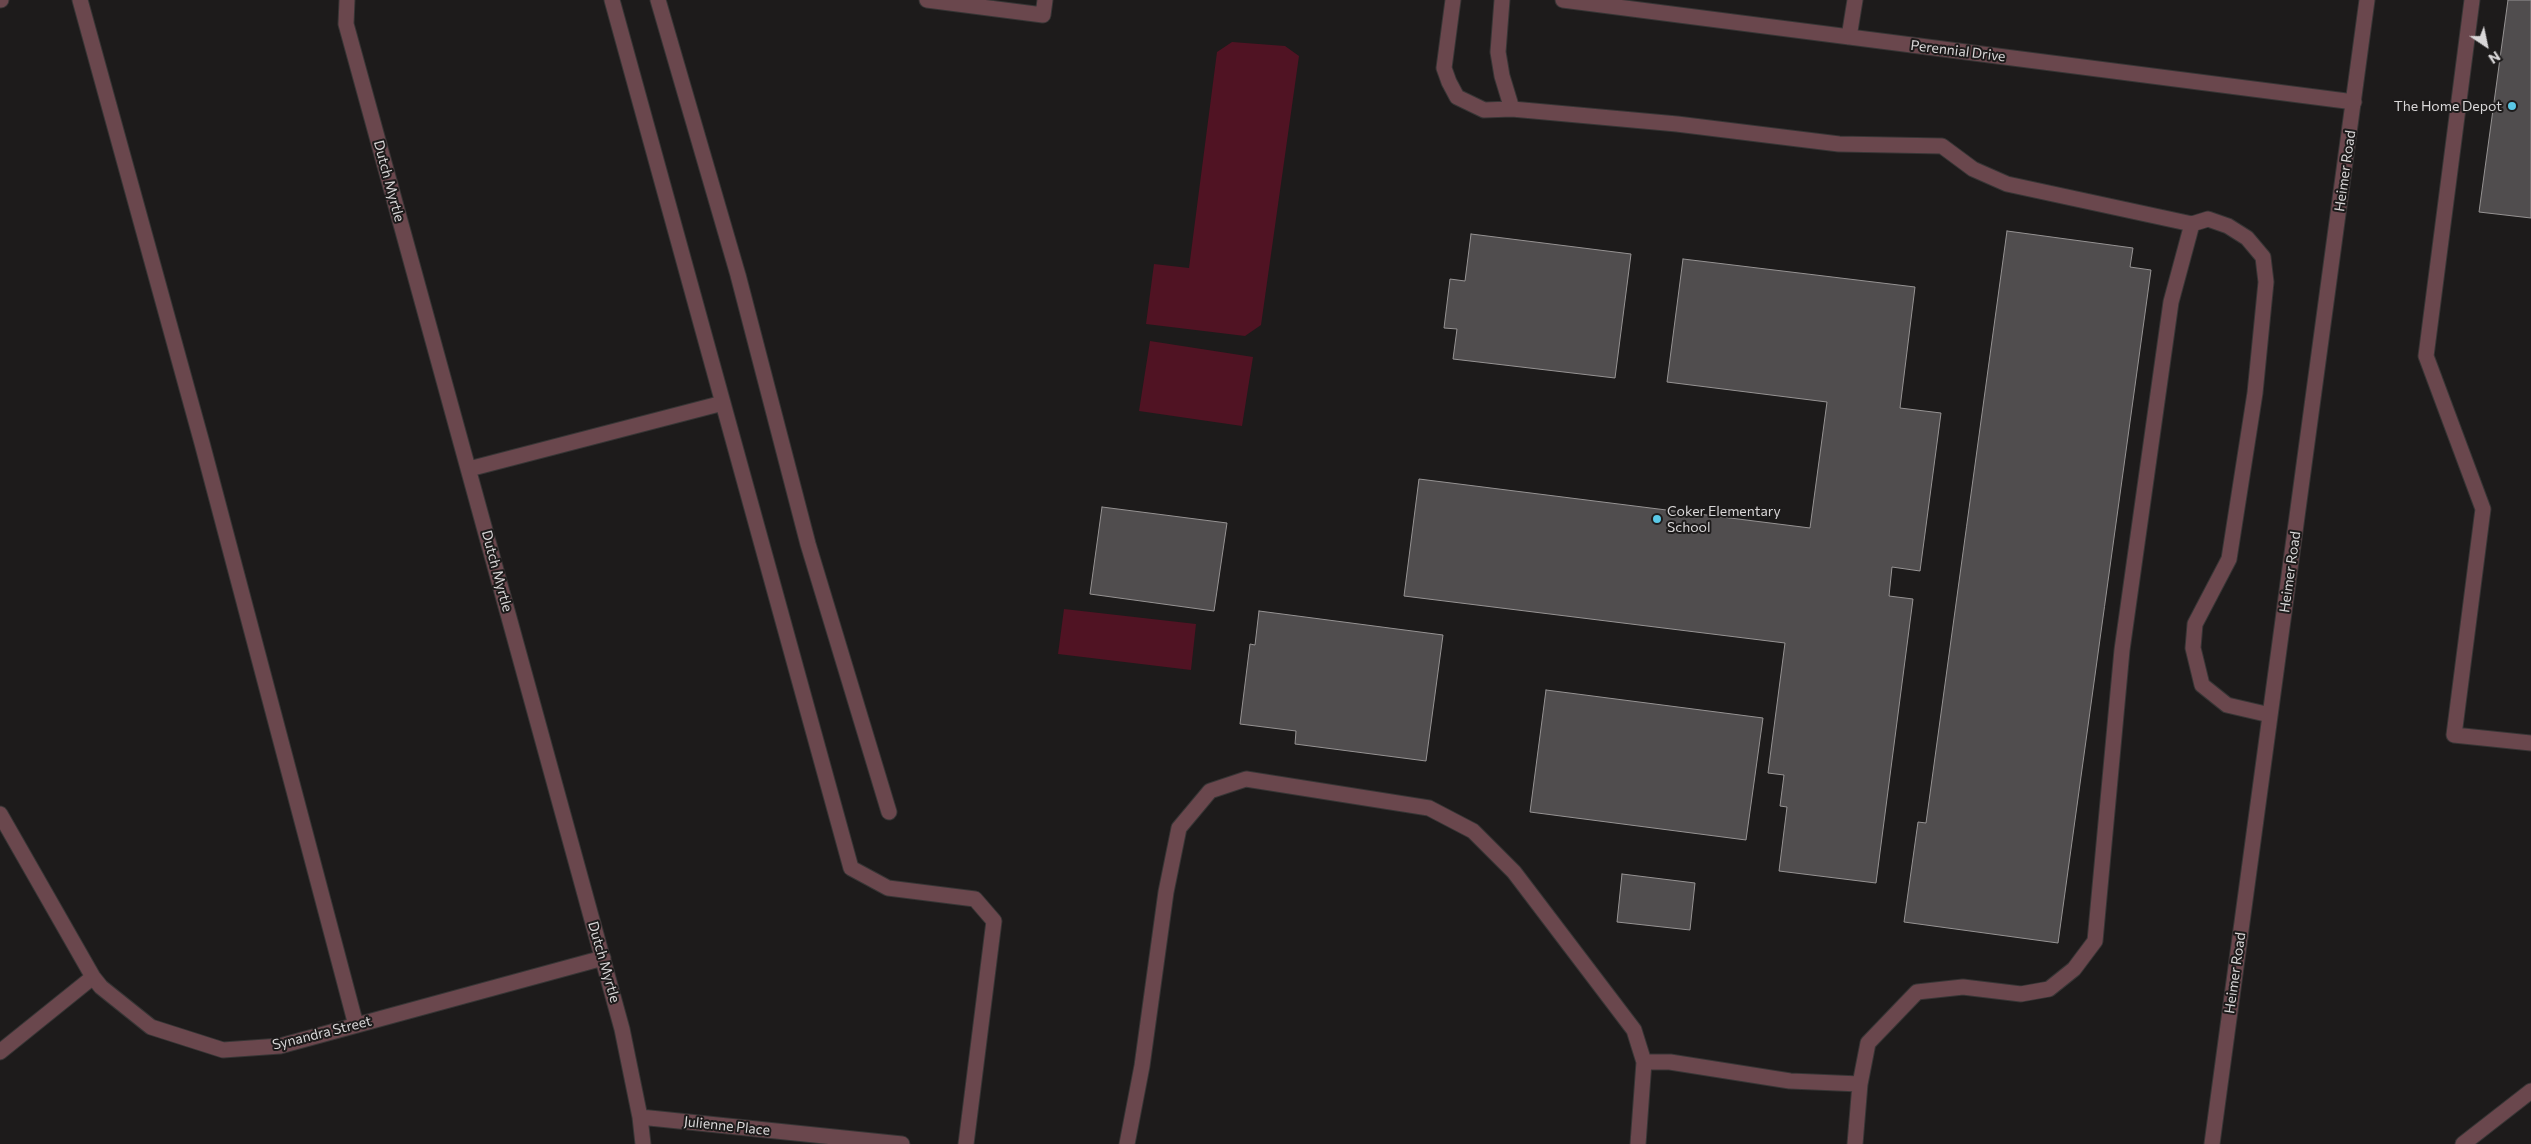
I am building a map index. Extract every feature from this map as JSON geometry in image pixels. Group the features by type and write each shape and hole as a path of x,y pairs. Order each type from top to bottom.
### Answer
{"street":[{"path":"80,0 202,443 356,1025"},
{"name":"Dutch Myrtle","path":"347,0 346,24 622,1029 640,1118 643,1144"},
{"path":"612,0 851,868 888,888 976,899 994,922 966,1144"},
{"path":"658,0 738,275 808,544 889,812"},
{"path":"927,0 1043,15 1045,0"},
{"path":"1453,0 1444,68 1457,97 1484,110 1512,109 1677,124 1839,144 1942,146 1973,169 2007,184 2192,224 2208,219 2228,226 2247,238 2263,257 2266,282 2255,393 2228,559 2212,596 2195,624 2193,648 2202,685 2226,705 2270,715"},
{"path":"1502,0 1498,52 1502,76 1512,109"},
{"name":"Perennial Drive","path":"1562,0 2354,102"},
{"path":"1850,37 1855,0"},
{"name":"Heimer Road","path":"2212,1144 2367,0"},
{"path":"2472,0 2426,356 2483,509 2454,736 2531,742"},
{"path":"1855,1144 1860,1084 1868,1043 1917,992 1963,986 2021,994 2049,989 2074,970 2095,941 2122,650 2171,302 2192,224"},
{"path":"468,469 723,403"},
{"path":"1127,1144 1142,1066 1166,892 1179,828 1210,791 1246,779 1429,808 1473,831 1514,872 1634,1030 1644,1062 1638,1144"},
{"name":"Synandra Street","path":"0,814 93,977 101,986 151,1027 223,1050 280,1046 602,958"},
{"path":"0,1052 93,977"},
{"path":"1644,1062 1670,1062 1790,1081 1860,1084"},
{"path":"2463,1144 2531,1091"},
{"name":"Julienne Place","path":"640,1118 902,1144"}],"shaded area":[{"path":"1232,42 1285,46 1299,56 1261,325 1245,336 1146,324 1154,264 1189,268 1217,52"},
{"path":"1150,341 1253,357 1242,426 1139,411"},
{"path":"1064,609 1196,624 1191,670 1058,654"}],"building":[{"name":"The Home Depot","path":"2508,0 2531,0 2531,218 2479,212"},
{"path":"2007,231 2133,248 2130,267 2151,270 2058,943 1904,922 1918,822 1926,823"},
{"path":"1471,234 1631,254 1615,378 1453,359 1457,329 1444,328 1450,279 1465,281"},
{"path":"1683,259 1915,287 1900,408 1941,413 1920,571 1892,567 1889,596 1913,599 1876,883 1779,871 1787,807 1780,806 1784,775 1768,773 1785,643 1404,596 1419,479 1810,528 1827,402 1667,382"},
{"path":"1102,507 1227,523 1214,611 1090,594"},
{"path":"1259,611 1443,635 1426,761 1295,744 1296,731 1240,724 1250,644 1255,645"},
{"path":"1546,690 1763,718 1746,840 1530,812"},
{"path":"1622,874 1695,883 1690,930 1617,922"}],"place":[{"name":"The Home Depot","path":"2512,106"},
{"name":"Coker Elementary School","path":"1657,519"}]}
